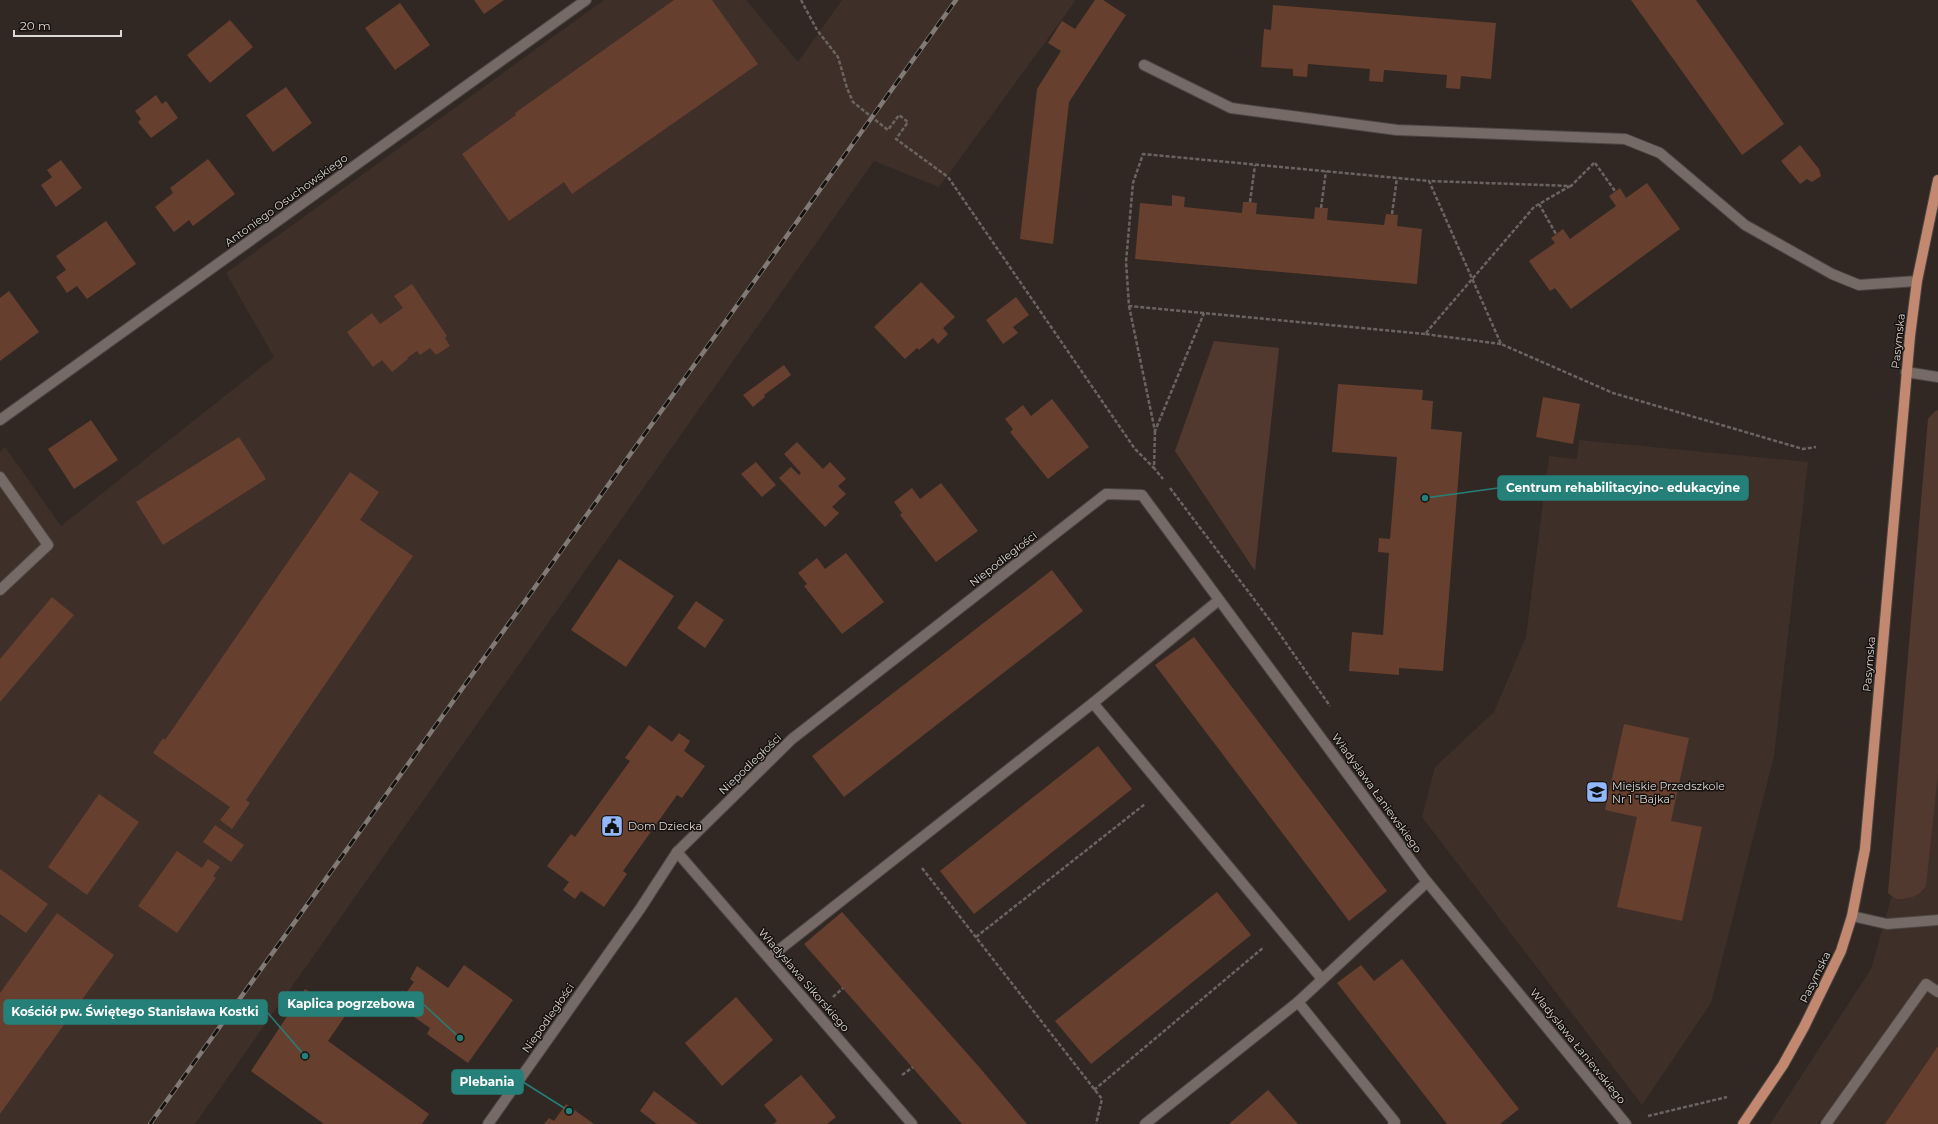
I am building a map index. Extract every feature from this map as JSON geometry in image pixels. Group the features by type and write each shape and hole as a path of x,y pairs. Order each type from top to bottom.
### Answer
{"main road":[{"name":"Pasymska","path":"1743,1124 1783,1065 1804,1027 1841,951 1852,916 1865,849 1906,372 1917,281 1938,180"}],"street":[{"name":"Antoniego Osuchowskiego","path":"0,420 586,0"},
{"path":"1144,65 1231,108 1397,130 1626,139 1660,153 1745,225 1832,274 1859,285 1917,281"},
{"path":"1906,372 1938,377"},
{"path":"0,477 48,545 0,590"},
{"name":"Władysława Łaniewskiego","path":"1106,494 1142,495 1427,882 1626,1124"},
{"name":"Niepodległości","path":"488,1124 640,909 677,852 792,739 1106,494"},
{"path":"770,958 1093,703 1219,600"},
{"path":"1093,703 1322,980"},
{"name":"Władysława Sikorskiego","path":"677,852 912,1124"},
{"path":"1146,1124 1298,1002 1427,882"},
{"path":"1852,916 1887,924 1938,920"},
{"path":"1826,1124 1926,984 1938,992"},
{"path":"1298,1002 1395,1122 1393,1124"}],"path":[{"path":"801,0 817,30 838,57 847,88 853,102 888,130 899,115 908,122 896,138 948,177 1135,449 1164,480"},
{"path":"1425,334 1473,280 1534,207 1571,186 1618,139"},
{"path":"1154,468 1155,431 1129,306 1126,262 1133,182 1143,154 1429,181 1571,186"},
{"path":"1595,162 1615,192"},
{"path":"1250,202 1255,165"},
{"path":"1321,208 1326,171"},
{"path":"1392,214 1396,178"},
{"path":"1429,181 1501,344"},
{"path":"1539,204 1556,234"},
{"path":"1129,306 1425,334 1501,344 1613,393 1803,449 1816,447"},
{"path":"1155,431 1204,313"},
{"path":"1168,486 1272,623 1332,708"},
{"path":"976,938 1164,790"},
{"path":"907,849 1102,1099 1096,1124"},
{"path":"1094,1090 1282,932"},
{"path":"832,998 843,988"},
{"path":"900,1076 913,1066"},
{"path":"1641,1118 1727,1097"}],"shaded area":[{"path":"604,0 746,0 798,62 842,0 1076,0 939,187 874,161 195,1124 0,1124 0,452 5,447 61,526 274,357 226,273"},
{"path":"1214,341 1279,348 1255,571 1175,451"},
{"path":"1938,410 1938,774 1926,886 1920,893 1913,897 1896,899 1888,893 1928,419"},
{"name":"Miejskie Przedszkole Nr 1 \"Bajka\"","path":"1579,440 1808,462 1774,756 1711,1003 1642,1105 1422,817 1435,767 1494,712 1526,637 1549,456 1577,459"},
{"path":"1938,538 1938,1124 1770,1124 1871,969 1892,895"}],"building":[{"path":"474,0 504,0 484,14"},
{"path":"674,0 712,0 758,64 572,194 564,182 509,221 462,154 516,115 515,113"},
{"path":"1095,0 1103,0 1126,15 1069,102 1053,244 1020,239 1037,89 1061,51 1048,43 1062,21 1075,29"},
{"path":"1631,0 1696,0 1784,124 1742,155"},
{"path":"400,3 430,45 395,70 365,28"},
{"path":"1273,5 1496,23 1491,79 1461,76 1460,89 1446,88 1447,75 1384,70 1383,82 1369,81 1370,69 1308,64 1307,77 1293,76 1293,69 1261,67 1264,29 1271,30"},
{"path":"230,20 253,47 210,83 187,55"},
{"path":"286,87 312,123 273,152 246,115"},
{"path":"156,95 162,104 166,101 178,118 151,138 138,122 141,119 135,111"},
{"path":"1800,145 1819,169 1821,176 1812,182 1807,179 1800,184 1781,161"},
{"path":"208,159 235,194 193,226 189,220 174,232 155,207 173,193 170,188"},
{"path":"61,160 82,188 56,207 41,185 52,177 47,170"},
{"path":"1647,183 1680,229 1571,309 1555,288 1550,291 1529,261 1555,243 1551,238 1563,229 1570,239 1616,206 1609,196 1620,188 1626,198"},
{"path":"1172,195 1185,197 1184,207 1242,213 1243,202 1250,202 1257,203 1256,214 1314,219 1315,207 1328,208 1327,220 1384,225 1386,214 1398,215 1397,226 1422,229 1417,284 1135,259 1140,203 1172,206"},
{"path":"106,221 136,264 87,299 77,286 67,293 56,277 66,270 56,256"},
{"path":"921,282 955,317 943,328 948,334 938,344 933,338 919,350 917,348 905,359 874,327"},
{"path":"412,284 447,336 445,338 450,346 436,355 430,348 420,355 417,351 392,372 382,360 373,367 347,332 372,313 380,324 403,308 394,296"},
{"path":"9,291 39,332 0,361 0,298"},
{"path":"1016,297 1029,315 1013,327 1018,333 1003,344 986,320"},
{"path":"784,365 791,375 764,395 765,397 753,407 743,395"},
{"path":"1338,384 1423,390 1422,400 1433,401 1431,429 1462,432 1443,671 1399,668 1399,675 1349,671 1352,632 1383,635 1389,553 1378,552 1379,538 1390,539 1397,457 1332,452"},
{"path":"1543,397 1580,404 1573,444 1536,437"},
{"path":"1052,399 1089,447 1048,479 1010,432 1013,429 1005,419 1023,405 1031,416"},
{"path":"91,420 118,460 74,489 48,449"},
{"path":"239,437 266,479 163,545 136,502"},
{"path":"797,442 823,469 830,462 846,479 838,486 846,494 832,507 839,513 825,527 779,478 791,467 799,475 801,473 784,454"},
{"path":"756,462 776,485 762,497 741,474"},
{"path":"350,472 379,492 360,520 413,556 246,800 250,803 232,829 220,820 230,807 153,753 163,738 165,740"},
{"path":"941,483 978,531 936,562 900,515 902,513 894,502 912,488 920,499"},
{"path":"846,553 884,602 842,634 804,586 807,584 798,573 817,558 825,569"},
{"path":"619,559 674,596 626,667 571,630"},
{"path":"1052,570 1083,611 844,797 812,756"},
{"path":"52,597 74,615 0,702 0,659"},
{"path":"696,601 724,620 705,648 677,628"},
{"path":"1194,637 1387,891 1349,921 1155,665"},
{"path":"1624,724 1689,738 1671,821 1702,827 1682,921 1617,907 1637,817 1605,810"},
{"path":"649,725 672,742 679,733 690,741 684,751 705,766 682,798 677,795 623,871 627,874 604,907 581,891 575,899 563,890 569,882 547,866 571,834 575,837 630,761 625,758"},
{"path":"1098,746 1132,789 974,914 940,871"},
{"path":"99,794 139,822 87,895 48,867"},
{"path":"215,825 244,845 231,862 203,842"},
{"path":"177,851 202,868 208,859 220,867 213,876 216,878 177,933 138,906"},
{"path":"0,869 48,904 26,933 0,914"},
{"path":"1217,892 1251,935 1091,1064 1055,1021"},
{"path":"842,912 980,1068 1027,1124 962,1124 804,944"},
{"path":"57,913 114,955 0,1114 0,993"},
{"path":"1402,959 1519,1109 1500,1124 1447,1124 1337,983 1361,965 1374,981"},
{"path":"464,965 513,1000 468,1063 427,1034 430,1028 391,1001 402,991 406,993 414,982 410,979 417,966 448,988"},
{"path":"305,989 345,1016 328,1041 429,1114 422,1124 324,1124 251,1071"},
{"path":"736,997 773,1040 722,1086 685,1043"},
{"path":"1938,1046 1938,1124 1885,1124"},
{"path":"801,1075 836,1117 827,1124 773,1124 777,1121 764,1105"},
{"path":"1268,1090 1298,1124 1229,1124"},
{"path":"654,1091 698,1124 657,1124 640,1111"},
{"path":"566,1104 594,1124 544,1124 549,1118 554,1121"}],"railway":[{"path":"150,1124 956,0"}],"place":[{"name":"Centrum rehabilitacyjno- edukacyjne","path":"1425,498"},
{"name":"Miejskie Przedszkole Nr 1 \"Bajka\"","path":"1597,792"},
{"name":"Dom Dziecka","path":"612,826"},
{"name":"Kaplica pogrzebowa","path":"460,1038"},
{"name":"Kościół pw. Świętego Stanisława Kostki","path":"305,1056"},
{"name":"Plebania","path":"569,1111"}]}
